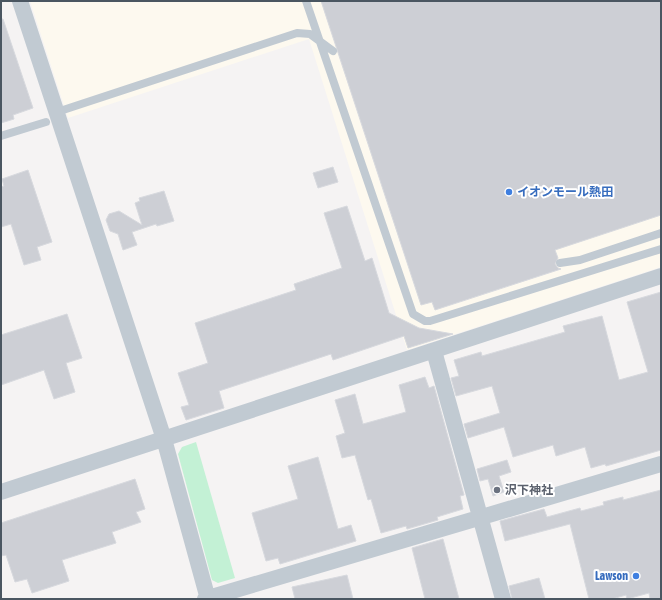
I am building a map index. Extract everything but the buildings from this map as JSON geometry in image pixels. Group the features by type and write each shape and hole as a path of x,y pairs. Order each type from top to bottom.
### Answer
{"street":[{"path":"20,1 51,117 164,439 207,599 661,464"},
{"path":"1,492 661,276"},
{"path":"434,351 503,599"}],"lane":[{"path":"306,1 410,308 413,314 419,319 425,321 437,319 661,249"},
{"path":"1,136 51,117 297,33 310,34 318,38 333,51"},
{"path":"560,263 580,260 661,233"}],"shaded area":[{"name":"イオンモール熱田","path":"30,1 661,1 661,267 407,350 309,39 68,118"}],"green space":[{"path":"196,442 235,578 218,583 212,580 178,454 182,447"}],"place":[{"name":"イオンモール熱田","path":"509,192"},
{"name":"沢下神社","path":"497,490"},
{"name":"Lawson","path":"636,576"}]}
